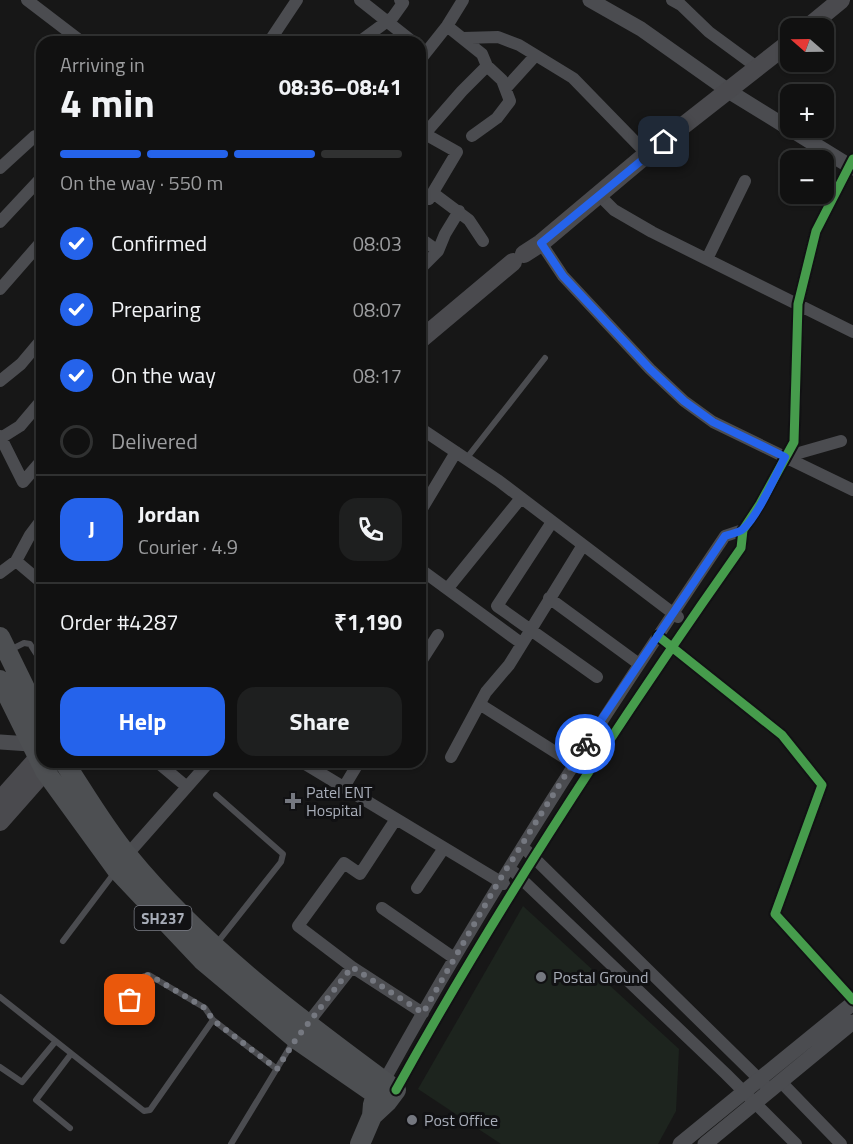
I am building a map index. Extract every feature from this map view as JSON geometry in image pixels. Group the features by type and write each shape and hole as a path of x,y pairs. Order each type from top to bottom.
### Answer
{"main road":[{"path":"819,18 841,0"},
{"path":"426,330 541,243 600,196 647,154 730,92 780,50"},
{"path":"4,644 36,711"},
{"name":"SH237","path":"0,680 36,746"},
{"path":"0,800 36,763"},
{"path":"0,822 36,766"},
{"name":"SH237","path":"50,768 122,862 202,960 385,1092"},
{"name":"SH237","path":"67,768 122,862 214,946 301,1032"},
{"path":"360,1144 385,1092"}],"street":[{"path":"273,36 297,0"},
{"path":"360,0 405,36"},
{"path":"367,36 393,17 403,3 400,0"},
{"path":"426,49 447,26 463,0"},
{"path":"385,1092 588,772 741,548 744,528 794,442 798,304 816,231 851,164 730,92 641,30 590,0"},
{"path":"672,0 681,5 709,32 758,69"},
{"path":"34,2 75,36"},
{"path":"447,26 482,54 487,66 502,80 510,100 505,110 497,118 472,136"},
{"path":"463,39 498,37 519,45 573,78 647,154"},
{"path":"506,88 536,56"},
{"path":"426,133 487,66"},
{"path":"0,168 36,137"},
{"path":"426,138 457,152 426,194 459,211 469,220 483,241"},
{"path":"707,259 745,181"},
{"path":"0,222 36,183"},
{"path":"600,196 614,210 853,332"},
{"path":"426,263 438,251 459,211"},
{"path":"426,242 438,251"},
{"path":"541,243 563,276 650,369 684,401 713,422 853,490"},
{"path":"0,289 36,248"},
{"path":"0,381 21,364 36,346"},
{"path":"36,407 20,426 1,437 23,482 36,467"},
{"path":"426,432 521,498 688,623"},
{"path":"785,457 841,441"},
{"path":"426,504 461,456"},
{"path":"448,588 521,498"},
{"path":"552,522 497,606 597,677"},
{"path":"0,573 16,561 36,527"},
{"path":"385,1092 423,1013 454,958 508,866 573,763 725,536 744,528"},
{"path":"451,757 486,692 509,665 583,545"},
{"path":"16,561 36,578"},
{"path":"426,573 521,643"},
{"path":"549,598 639,664"},
{"path":"426,654 438,635"},
{"path":"657,636 782,735 822,785 775,914 853,1001 770,1084"},
{"path":"481,705 588,772"},
{"path":"0,742 36,755"},
{"path":"164,768 187,787"},
{"path":"122,862 203,768"},
{"path":"312,768 512,889"},
{"path":"344,787 355,768"},
{"path":"396,819 360,874 344,863 298,926 352,967 423,1013"},
{"path":"522,846 770,1084 841,1144"},
{"path":"417,888 444,848"},
{"path":"508,866 750,1097 796,1144"},
{"path":"382,908 454,958"},
{"path":"301,1032 352,967"},
{"path":"680,1144 770,1084 853,1022"},
{"path":"705,1144 750,1097"}],"lane":[{"path":"461,456 545,358"},
{"path":"4,644 27,643 36,650"},
{"path":"214,946 281,862 283,854 216,795"},
{"path":"63,941 122,862"},
{"path":"130,1000 137,981 142,976 149,975 205,1008 213,1020 277,1069"},
{"path":"0,997 141,1109 148,1111 213,1020"},
{"path":"231,1144 301,1032"},
{"path":"0,1067 22,1082 56,1041"},
{"path":"70,1128 36,1100 71,1054"}],"shaded area":[{"name":"Postal Ground","path":"523,906 679,1049 676,1111 658,1144 501,1144 418,1089"}],"cycle path":[{"path":"396,1090 476,951 561,814 649,680 741,548 743,530 794,442 798,304 816,231 853,159"},
{"path":"658,636 782,735 822,785 775,914 853,1000"}],"way so far":[{"path":"130,1000 137,981 142,976 149,975 205,1008 213,1020 277,1069 296,1039 352,967 423,1013 508,866 585,744"}],"place":[{"name":"Patel ENT Hospital","path":"293,801"},
{"name":"Postal Ground","path":"541,977"},
{"name":"Post Office","path":"412,1120"}],"route":[{"path":"585,744 725,536 743,530 746,526 785,457 713,422 684,401 650,369 563,276 541,243 664,142"}]}
